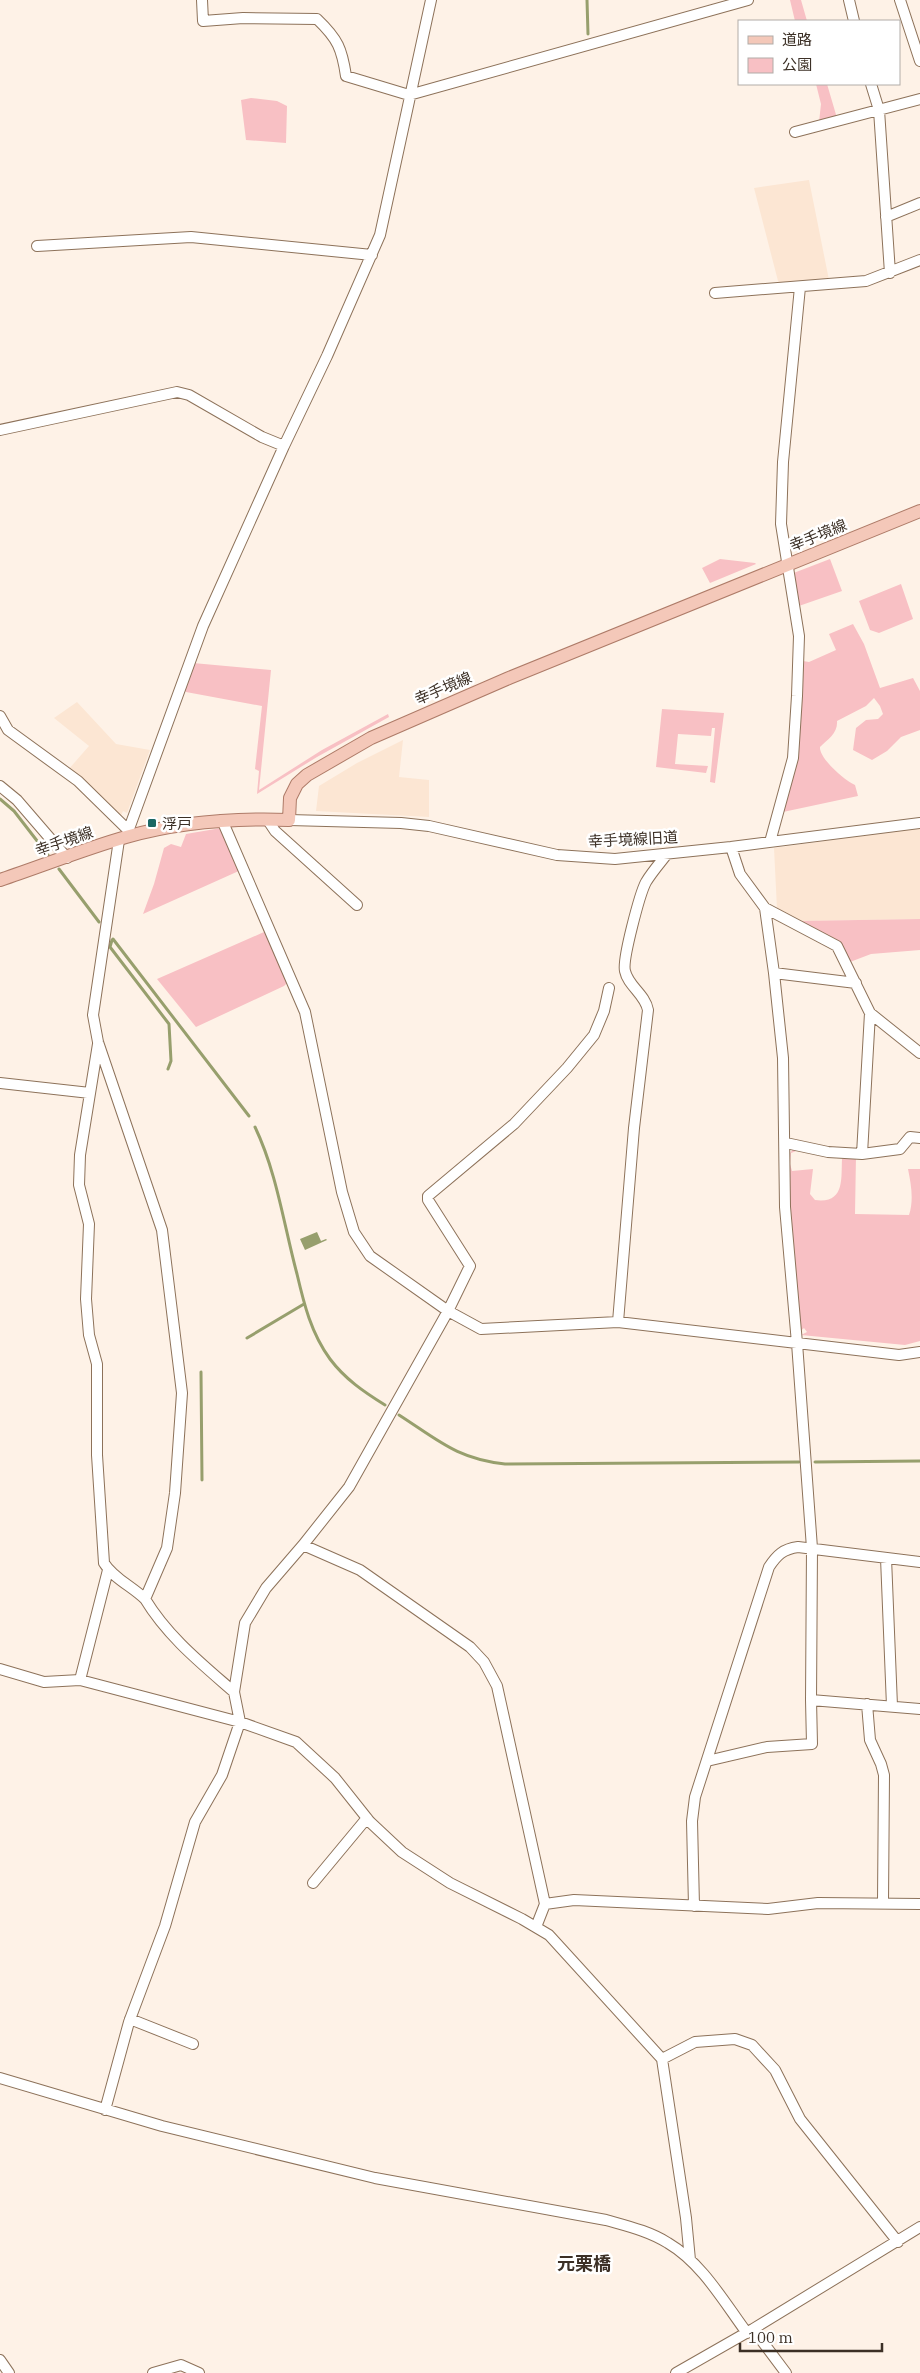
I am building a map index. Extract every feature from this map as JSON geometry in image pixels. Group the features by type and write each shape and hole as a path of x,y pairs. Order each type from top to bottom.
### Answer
{"main road":[{"name":"幸手境線","path":"0,880 67,858 124,835 222,820 289,820 290,798 297,784 307,776 371,738 509,678 920,511"}],"street":[{"path":"202,0 203,21 243,18 317,19 329,30 342,51 346,76 409,95 748,0"},
{"path":"145,1599 167,1548 175,1493 182,1393 162,1230 98,1042 93,1015 124,835 202,626 327,356 380,235 431,0"},
{"path":"849,0 854,20"},
{"path":"900,0 917,38 920,61"},
{"path":"871,85 878,110 890,272"},
{"path":"795,132 920,99"},
{"path":"886,217 920,203"},
{"path":"37,246 191,236 372,255"},
{"path":"715,293 866,281 920,260"},
{"path":"770,842 793,758 797,696 798,636 781,524 783,470 800,287"},
{"path":"0,430 177,392 189,395 262,437 284,446"},
{"path":"0,716 8,730 78,781 124,835"},
{"path":"0,786 17,800 67,858"},
{"path":"267,819 275,831 357,906"},
{"path":"222,820 305,1012 342,1192 354,1232 370,1256 385,1268 448,1311 481,1329 618,1322 899,1355 920,1352"},
{"name":"幸手境線旧道","path":"289,820 401,823 429,826 557,855 615,858 731,847 920,823"},
{"path":"731,847 740,874 765,908 837,946 870,1013 920,1053"},
{"path":"618,1322 634,1128 648,1010 647,1003 628,979 624,965 640,894 646,882 667,854"},
{"path":"707,1761 767,1747 812,1744 810,1700 812,1548 786,1207 783,1058 765,908"},
{"path":"774,973 856,983"},
{"path":"105,2110 130,2019 165,1926 195,1822 222,1774 240,1722 234,1692 245,1623 266,1588 349,1487 448,1311 470,1266 428,1200 428,1196 514,1124 567,1068 594,1035 604,1011 609,988"},
{"path":"862,1154 870,1013"},
{"path":"98,1042 80,1155 79,1185 89,1224 86,1299 89,1335 97,1364 97,1455 104,1563 108,1570 145,1599 159,1622 192,1655 234,1692"},
{"path":"0,1083 90,1093"},
{"path":"786,1143 828,1152 862,1154 900,1149 910,1137 920,1138"},
{"path":"303,1545 360,1570 470,1648 484,1662 497,1686 545,1904 536,1927"},
{"path":"694,1906 692,1821 694,1797 769,1567 779,1553 798,1546 920,1562"},
{"path":"886,1558 892,1706"},
{"path":"80,1680 108,1570"},
{"path":"0,1669 44,1682 80,1680 240,1722 296,1742 335,1778 367,1818 402,1852 450,1883 536,1927 549,1936 662,2058 686,2218 690,2260"},
{"path":"810,1700 920,1709"},
{"path":"868,1704 870,1740 884,1775 883,1902"},
{"path":"313,1883 367,1818"},
{"path":"545,1904 574,1900 768,1908 818,1903 883,1902 920,1904"},
{"path":"130,2019 193,2044"},
{"path":"662,2058 695,2042 735,2039 752,2045 775,2070 800,2119 898,2242"},
{"path":"0,2078 162,2126 375,2178 606,2220 650,2234 669,2243 690,2260 786,2373"},
{"path":"676,2373 750,2331 920,2227"},
{"path":"0,2360 9,2373"},
{"path":"153,2373 181,2365 199,2373"}],"shaded area":[{"path":"809,180 829,280 782,285 778,281 754,188"},
{"path":"77,702 116,744 150,750 127,813 123,811 120,818 68,770 89,746 54,718"},
{"path":"403,740 399,777 429,780 429,817 316,811 319,786 357,763"},
{"path":"920,828 920,919 798,921 777,909 774,848"},
{"path":"317,1232 321,1241 327,1240 305,1250 300,1239"}],"green space":[{"path":"790,0 801,0 807,20 795,20"},
{"path":"816,85 827,85 837,118 819,122 821,104"},
{"path":"251,98 277,101 287,106 286,143 246,140 241,100"},
{"path":"720,559 756,564 710,583 702,568"},
{"path":"830,559 842,591 796,607 791,574"},
{"path":"901,584 913,619 879,633 870,630 859,601"},
{"path":"853,624 864,644 880,688 913,678 920,691 920,730 901,737 887,751 872,760 853,750 856,728 866,720 878,719 883,714 874,698 866,706 837,721 836,729 820,747 828,763 839,774 855,785 858,796 783,812 803,661 809,662 836,650 829,634"},
{"path":"193,663 271,670 259,790 322,750 388,714 389,717 317,757 257,794 259,771 255,769 262,706 186,692 184,690"},
{"path":"662,709 724,713 715,783 710,782 715,728 712,728 711,736 678,734 675,764 708,766 706,773 656,767"},
{"path":"221,828 241,870 143,914 164,848 171,844 181,847 186,834"},
{"path":"260,919 289,981 284,986 196,1027 157,979 264,932"},
{"path":"920,919 920,950 871,954 850,962 846,954 835,942 798,921"},
{"path":"793,1149 799,1150 791,1153 790,1164 792,1171 813,1169 810,1194 815,1200 832,1198 836,1194 841,1182 842,1159 845,1156 856,1156 855,1214 909,1215 912,1198 908,1169 920,1169 920,1341 905,1345 801,1335 807,1332 804,1328 798,1333 788,1207 788,1156"}],"waterway":[{"path":"587,0 588,34"},
{"path":"0,799 14,811 48,855"},
{"path":"59,869 99,922"},
{"path":"113,939 249,1116"},
{"path":"112,940 110,947 169,1024 171,1061 168,1069"},
{"path":"255,1127 275,1181 302,1296 318,1339 330,1359 348,1379 385,1405"},
{"path":"247,1338 304,1304"},
{"path":"201,1372 202,1480"},
{"path":"399,1415 461,1453 474,1458 505,1464 799,1462"},
{"path":"815,1462 920,1461"}],"place":[{"name":"浮戸","path":"152,823"}],"district":[{"name":"元栗橋","path":"584,2263"}]}
